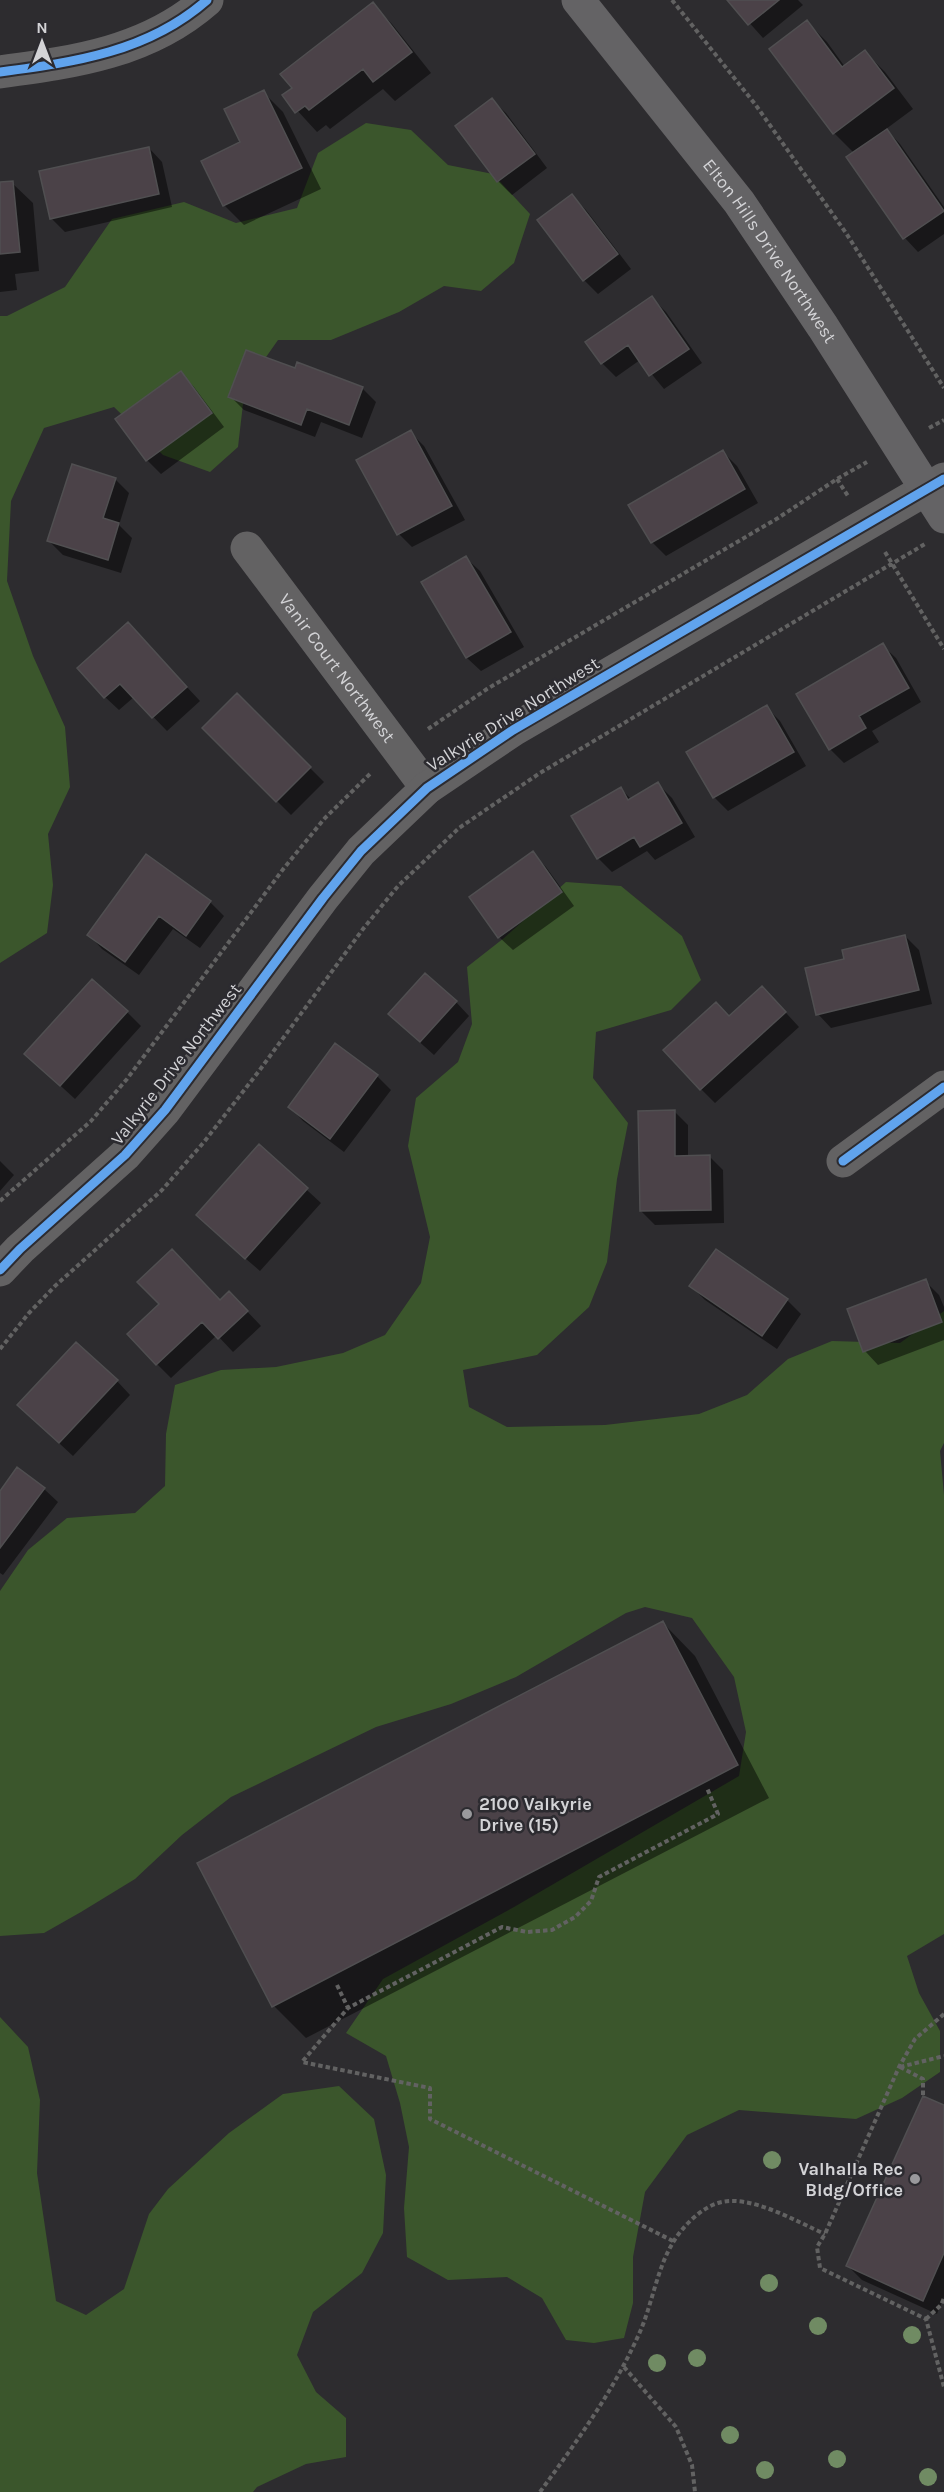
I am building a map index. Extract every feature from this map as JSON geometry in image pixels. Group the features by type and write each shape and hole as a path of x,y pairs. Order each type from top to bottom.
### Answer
{"main road":[{"name":"Elton Hills Drive Northwest","path":"578,0 739,202 936,484 939,528"}],"street":[{"path":"0,72 65,63 131,46 188,17 207,0"},
{"name":"Valkyrie Drive Northwest","path":"0,1270 132,1148 165,1110 354,859 427,788 513,730 936,484"},
{"name":"Vanir Court Northwest","path":"247,548 427,788"},
{"path":"843,1161 944,1087"}],"path":[{"path":"672,0 755,104 846,233 944,388"},
{"path":"0,1201 91,1121 160,1037 284,868 325,818 373,771 487,689 778,518 837,479"},
{"path":"0,1349 29,1313 55,1286 162,1190 204,1142 252,1080 363,928 398,886 459,828 540,773 892,564 939,528"},
{"path":"892,564 944,649"},
{"path":"673,2241 430,2119 430,2088 302,2062 348,2008 502,1927 527,1932 552,1930 575,1917 591,1901 599,1877 718,1814 707,1788"},
{"path":"337,1985 348,2008"},
{"path":"944,2014 915,2039 899,2067 825,2234 817,2247 820,2268 926,2319 944,2387"},
{"path":"899,2067 944,2056"},
{"path":"899,2067 923,2079 923,2096"},
{"path":"540,2492 602,2405 624,2367 647,2317 673,2241 700,2212 719,2202 740,2202 764,2207 825,2234"},
{"path":"926,2319 941,2305 944,2298"},
{"path":"624,2367 675,2427 692,2465 694,2492"}],"green space":[{"path":"366,123 411,130 448,165 493,174 530,214 514,263 481,291 444,286 399,312 331,340 278,340 245,387 238,447 210,472 163,455 114,407 44,428 11,501 7,581 33,656 65,727 70,787 48,834 53,885 47,933 0,963 0,316 7,316 65,287 112,219 184,202 236,223 297,208 318,153"},
{"path":"566,882 621,886 682,936 701,980 671,1010 596,1032 593,1078 628,1123 617,1179 607,1262 589,1307 537,1355 463,1370 469,1407 507,1427 605,1425 699,1414 747,1395 788,1359 832,1341 900,1343 944,1311 944,1443 940,1451 944,1495 944,1934 907,1956 919,1993 940,2031 940,2072 902,2098 856,2119 739,2110 687,2135 645,2192 633,2257 633,2303 624,2338 594,2343 566,2340 542,2298 507,2277 448,2280 407,2257 404,2208 409,2147 400,2103 386,2056 346,2033 383,1979 514,1907 739,1776 746,1732 734,1677 692,1618 645,1607 626,1613 516,1677 451,1704 376,1727 231,1797 182,1835 135,1879 44,1933 0,1936 0,1591 28,1550 67,1518 135,1513 165,1486 166,1434 175,1385 221,1370 276,1367 343,1353 385,1335 421,1283 430,1237 408,1146 416,1098 458,1062 472,1024 467,967 504,938"},
{"path":"0,2017 28,2047 40,2100 37,2173 56,2301 86,2315 124,2289 149,2214 168,2189 229,2133 283,2094 339,2086 374,2119 386,2175 383,2233 362,2273 313,2312 297,2355 316,2392 346,2418 346,2457 306,2464 257,2487 253,2492 0,2492"}],"building":[{"path":"727,0 779,0 748,25"},
{"path":"373,2 412,52 373,82 363,69 309,110 305,106 295,113 282,95 292,88 280,74"},
{"path":"807,20 842,67 865,50 894,88 833,134 769,49"},
{"path":"264,90 302,168 223,206 201,161 240,142 224,109"},
{"path":"492,98 535,154 497,182 455,126"},
{"path":"887,129 944,211 903,239 846,157"},
{"path":"149,147 159,194 50,219 39,171"},
{"path":"13,181 20,252 0,254 0,182"},
{"path":"572,194 618,254 583,281 537,220"},
{"path":"652,296 689,349 649,376 628,345 601,364 585,342"},
{"path":"246,350 295,368 297,362 363,387 349,425 307,409 301,425 228,397"},
{"path":"181,371 212,413 146,461 115,419"},
{"path":"411,430 452,506 397,535 356,460"},
{"path":"723,450 745,489 651,543 628,505"},
{"path":"72,464 116,478 103,518 119,523 108,560 47,541"},
{"path":"466,556 511,632 466,658 421,582"},
{"path":"128,622 187,687 152,718 120,684 104,698 77,668"},
{"path":"883,643 909,688 859,716 866,728 829,750 796,694"},
{"path":"237,693 311,767 276,802 202,728"},
{"path":"767,705 794,752 713,798 686,752"},
{"path":"658,782 682,823 640,847 634,837 597,859 571,816 621,787 628,800"},
{"path":"533,851 562,892 498,938 469,897"},
{"path":"146,854 211,901 186,936 159,916 125,962 87,935"},
{"path":"905,935 919,990 816,1015 805,968 844,959 842,950"},
{"path":"425,973 457,1001 420,1042 388,1014"},
{"path":"92,979 128,1011 60,1086 24,1054"},
{"path":"762,986 786,1012 700,1090 663,1050 716,1002 729,1016"},
{"path":"335,1043 378,1075 330,1139 288,1107"},
{"path":"675,1110 675,1156 710,1155 711,1210 640,1211 638,1111"},
{"path":"259,1144 308,1188 245,1259 196,1215"},
{"path":"172,1249 220,1300 229,1291 248,1311 218,1339 202,1322 156,1365 127,1334 159,1304 137,1282"},
{"path":"716,1249 788,1299 762,1336 689,1286"},
{"path":"926,1279 942,1322 863,1352 847,1309"},
{"path":"76,1342 118,1380 59,1443 17,1405"},
{"path":"17,1467 45,1488 0,1548 0,1491"},
{"name":"2100 Valkyrie Drive (15)","path":"663,1621 738,1765 272,2007 197,1863"},
{"name":"Valhalla Rec Bldg/Office","path":"923,2096 944,2105 944,2253 923,2301 846,2266"}],"cycle path":[{"path":"0,72 56,64 110,52 160,32 184,18 207,0"},
{"path":"0,1270 20,1249 125,1155 165,1110 323,898 361,851 427,788 513,730 944,479"},
{"path":"843,1161 944,1087"}],"place":[{"name":"2100 Valkyrie Drive (15)","path":"467,1814"},
{"name":"Valhalla Rec Bldg/Office","path":"915,2179"}]}
